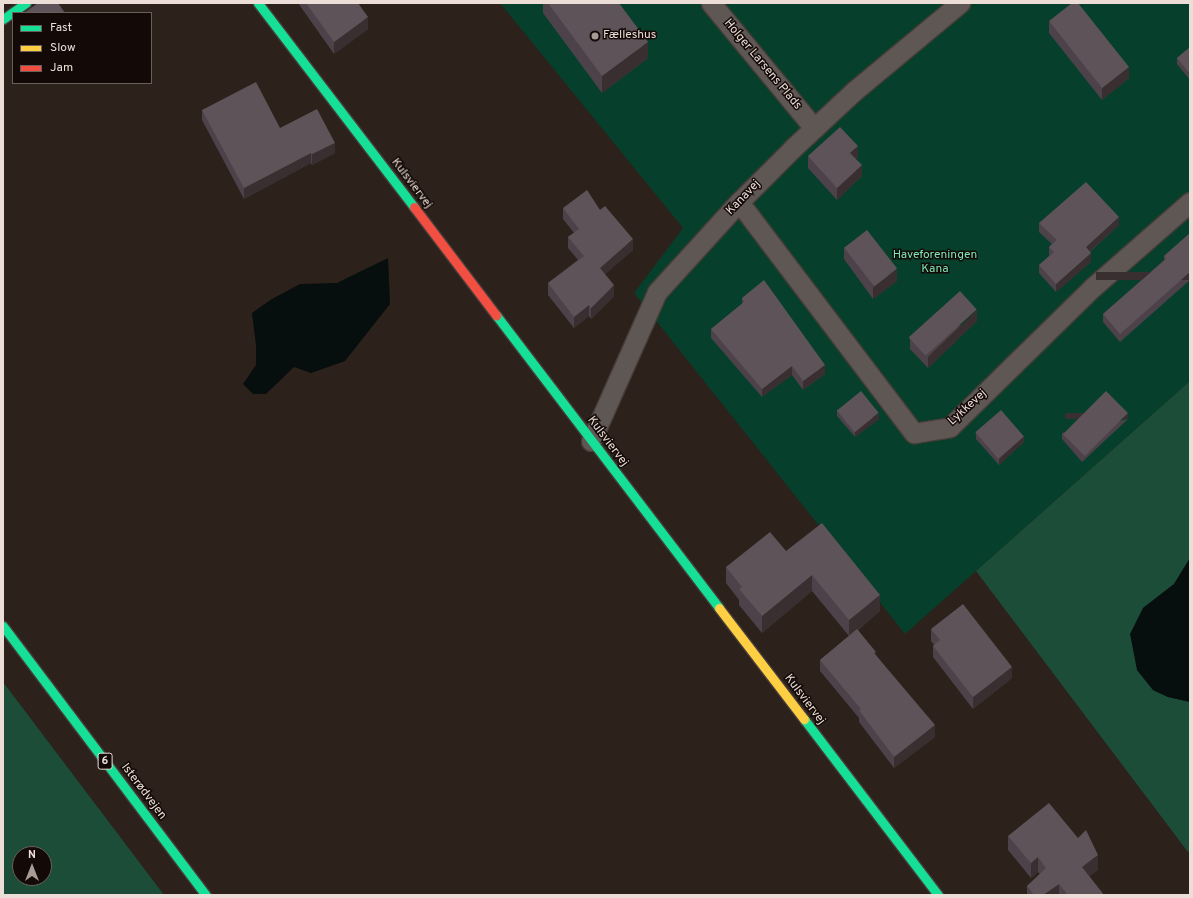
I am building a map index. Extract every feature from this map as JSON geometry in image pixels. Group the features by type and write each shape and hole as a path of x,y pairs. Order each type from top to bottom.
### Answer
{"main road":[{"path":"13,12 26,3"},
{"name":"Kulsviervej","path":"258,3 938,895"},
{"path":"3,19 12,13"},
{"name":"Isterødvejen","path":"3,626 206,895"}],"lane":[{"name":"Holger Larsens Plads","path":"710,3 814,128"},
{"name":"Kanavej","path":"591,441 657,292 739,202 814,128 854,92 960,3"},
{"name":"Lykkevej","path":"739,202 914,433 950,427 1093,287 1190,202"}],"green space":[{"name":"Haveforeningen Kana","path":"500,3 1190,3 1190,381 905,634 634,293 683,228"},
{"path":"1190,381 1190,558 1174,584 1143,608 1137,670 1153,690 1168,697 1190,702 1190,851 1188,852 976,571"},
{"path":"3,682 164,895 3,895"}],"shaded area":[{"path":"388,258 390,304 345,361 311,373 294,367 266,394 253,394 243,384 256,365 256,345 252,313 272,299 300,284 337,283"},
{"path":"1190,558 1190,702 1168,697 1153,690 1137,670 1130,634 1143,608 1174,584"}],"building":[{"path":"38,3 58,3 64,12 25,12"},
{"path":"306,3 358,3 368,17 334,42"},
{"name":"Fælleshus","path":"548,3 619,3 648,42 602,76"},
{"path":"1072,3 1078,3 1129,67 1102,88 1049,21"},
{"path":"1190,47 1190,74 1177,58"},
{"path":"256,82 280,128 317,109 335,143 312,154 311,153 244,188 202,110"},
{"path":"840,127 858,146 850,153 862,165 837,188 808,156"},
{"path":"1086,182 1119,217 1086,247 1091,253 1056,284 1039,265 1054,252 1049,247 1057,240 1039,223"},
{"path":"587,190 600,210 605,206 633,239 600,268 614,285 591,308 589,305 574,317 548,283 584,256 568,237 579,229 563,208"},
{"path":"867,230 897,269 874,286 844,248"},
{"path":"1190,233 1190,272 1120,334 1103,314 1166,259 1164,256"},
{"path":"764,280 825,365 803,381 792,366 762,389 711,329 744,302 742,298"},
{"path":"960,291 977,310 925,356 909,337"},
{"path":"861,391 879,413 855,432 837,411"},
{"path":"1106,391 1128,413 1085,456 1063,434"},
{"path":"1001,410 1024,436 998,459 975,432"},
{"path":"822,523 880,595 849,620 812,575 762,616 739,589 742,587 726,567 770,532 786,551"},
{"path":"963,604 1012,667 973,697 933,646 940,640 931,629"},
{"path":"857,629 876,652 874,653 935,725 894,757 859,710 861,709 820,660"},
{"path":"1049,803 1078,838 1086,830 1098,855 1082,867 1104,895 1068,895 1059,884 1043,895 1034,895 1027,886 1046,868 1038,857 1031,863 1008,836"}],"traffic: fast":[{"path":"13,12 26,3"},
{"path":"258,3 414,207"},
{"path":"3,19 12,13"},
{"path":"496,315 719,608"},
{"path":"3,626 206,895"},
{"path":"804,719 938,895"}],"traffic: slow":[{"path":"719,608 804,719"}],"traffic: jam":[{"path":"414,207 496,315"}],"place":[{"name":"Fælleshus","path":"595,36"}]}
